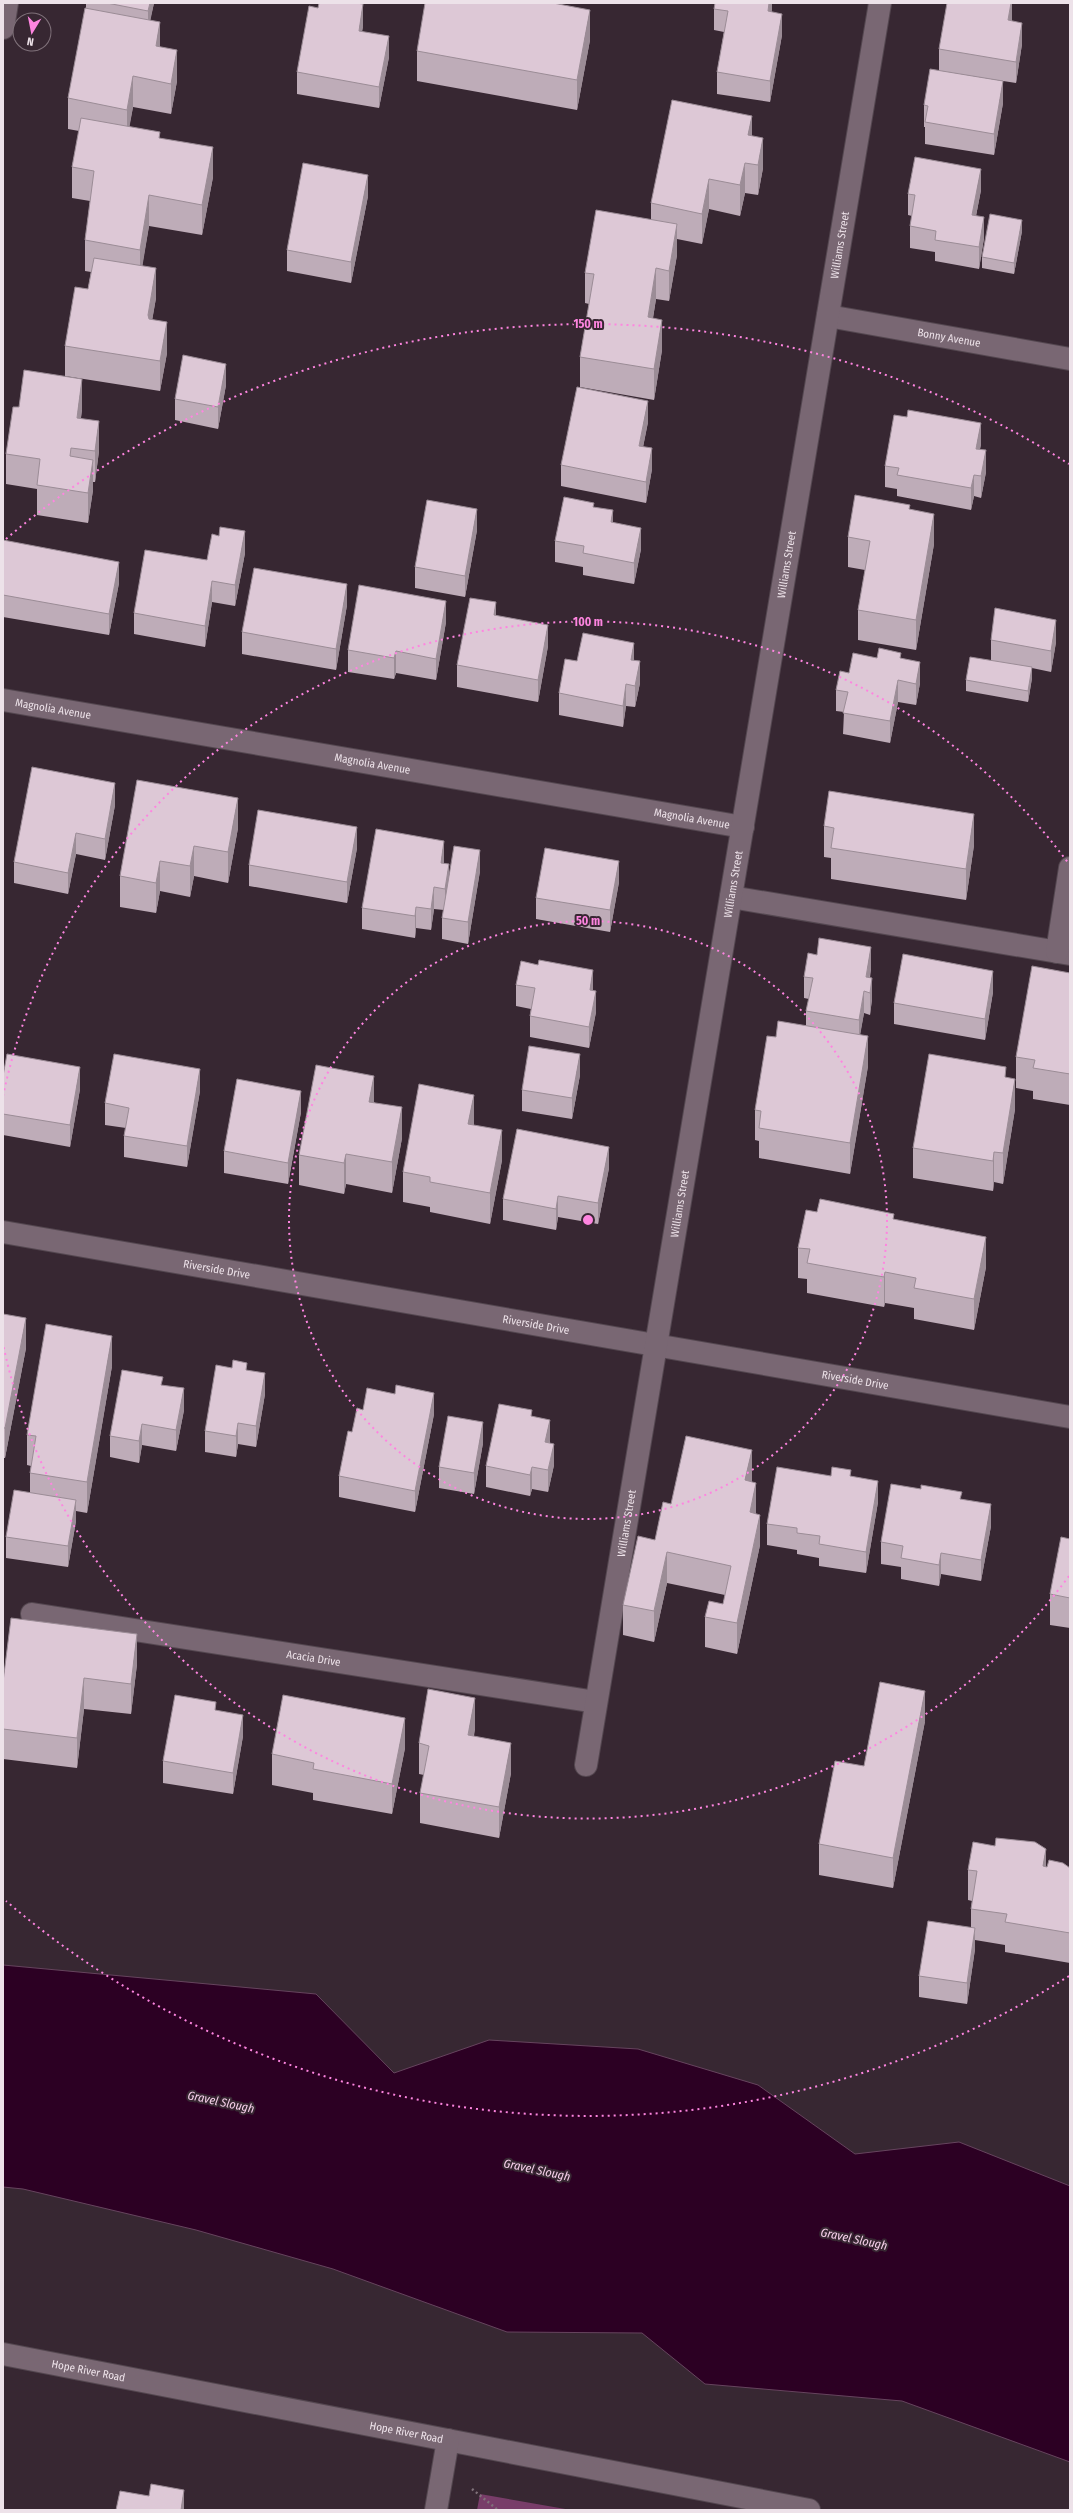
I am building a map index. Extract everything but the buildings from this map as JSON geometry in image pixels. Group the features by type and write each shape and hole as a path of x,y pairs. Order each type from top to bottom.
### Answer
{"street":[{"path":"3,28 7,3"},
{"name":"Williams Street","path":"586,1765 880,3"},
{"name":"Bonny Avenue","path":"828,316 1070,359"},
{"name":"Magnolia Avenue","path":"3,700 743,827"},
{"path":"731,897 1064,953 1070,868"},
{"name":"Riverside Drive","path":"3,1232 1070,1418"},
{"name":"Acacia Drive","path":"32,1614 596,1702"},
{"name":"Hope River Road","path":"3,2354 810,2510"},
{"path":"436,2510 448,2440"}],"shaded area":[{"path":"480,2494 571,2510 477,2510"}],"water":[{"name":"Gravel Slough","path":"3,1965 316,1994 394,2073 489,2040 638,2049 758,2085 855,2154 959,2142 1070,2186 1070,2462 902,2401 705,2384 642,2333 507,2332 333,2269 196,2230 23,2189 3,2187"}]}
